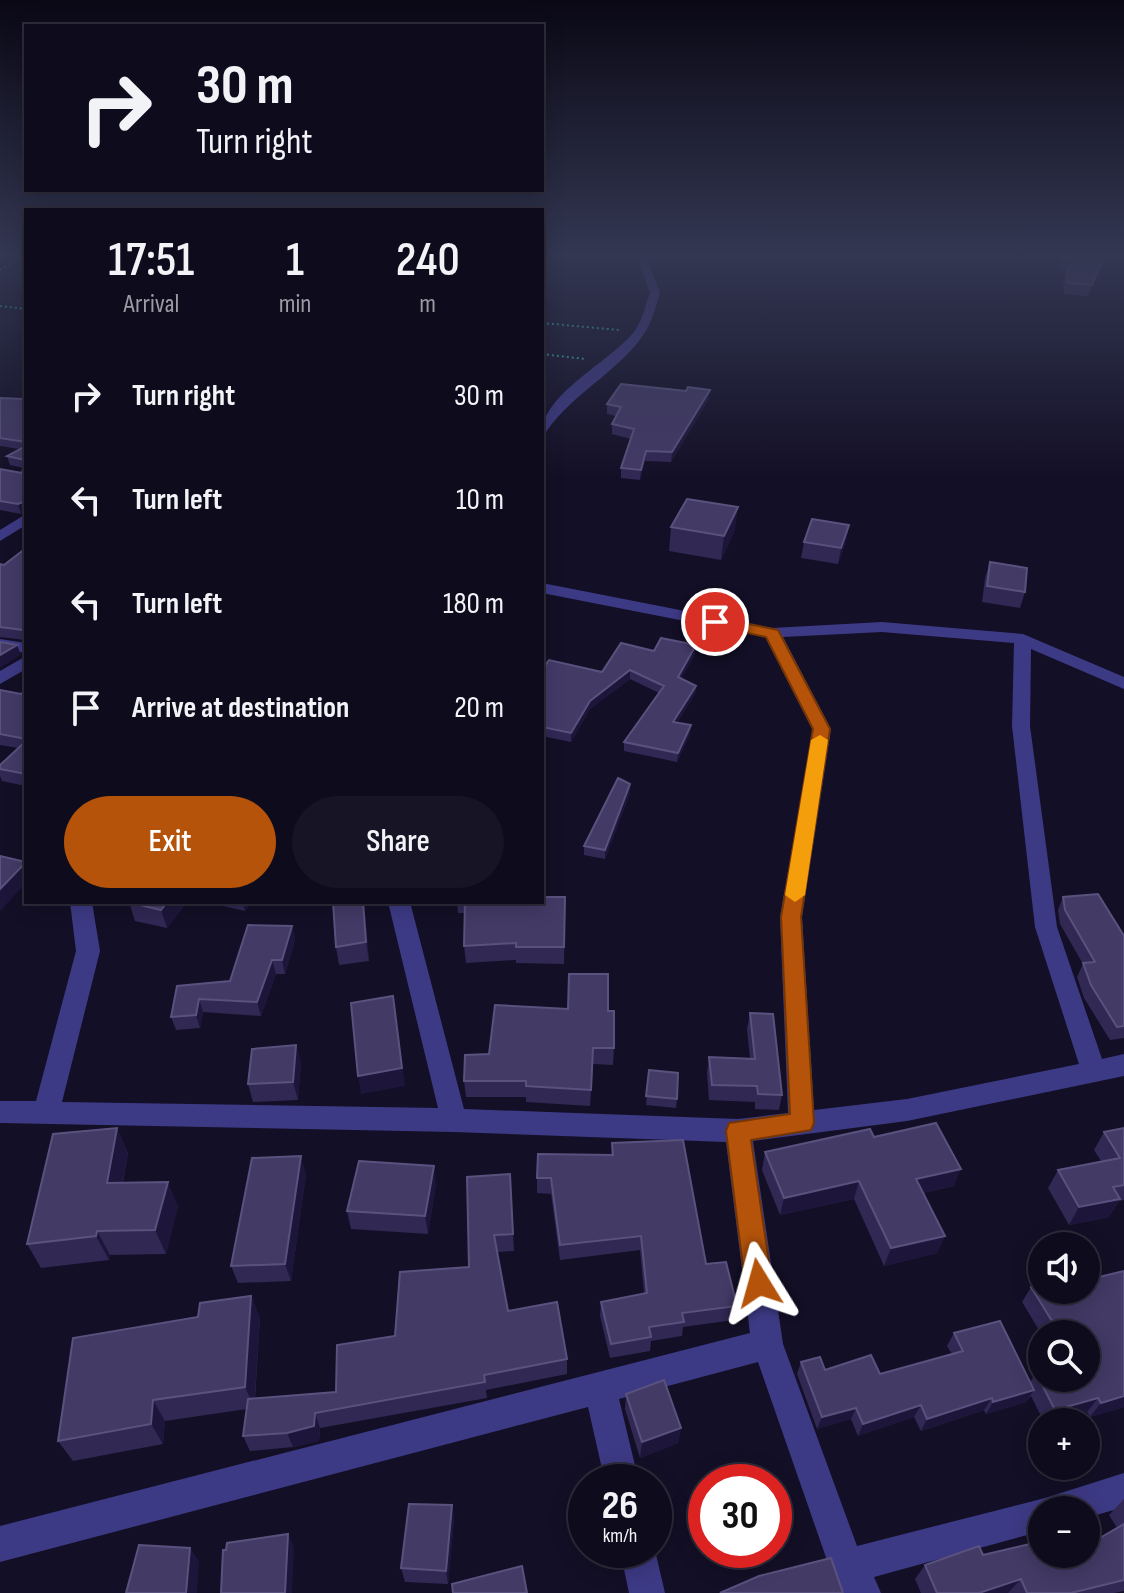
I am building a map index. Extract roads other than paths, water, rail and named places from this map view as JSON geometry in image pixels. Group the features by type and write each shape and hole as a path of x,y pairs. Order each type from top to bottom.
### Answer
{"street":[{"path":"544,425 552,409 611,361 641,330"},
{"path":"0,537 24,519"},
{"path":"544,588 772,633 882,627 1023,639 1124,684"},
{"path":"772,633 822,729 791,917 802,1123"},
{"path":"1023,639 1021,726 1046,927 1094,1072"},
{"path":"0,644 24,648"},
{"path":"0,679 24,662"},
{"path":"46,1113 88,951 81,904"},
{"path":"400,904 454,1120"},
{"path":"0,1112 454,1120 738,1131 907,1110 1124,1065"},
{"path":"738,1131 767,1344 855,1580 1028,1519"},
{"path":"0,1544 767,1344"},
{"path":"600,1387 618,1464"},
{"path":"1100,1497 1124,1490"},
{"path":"642,1568 647,1593"}]}
